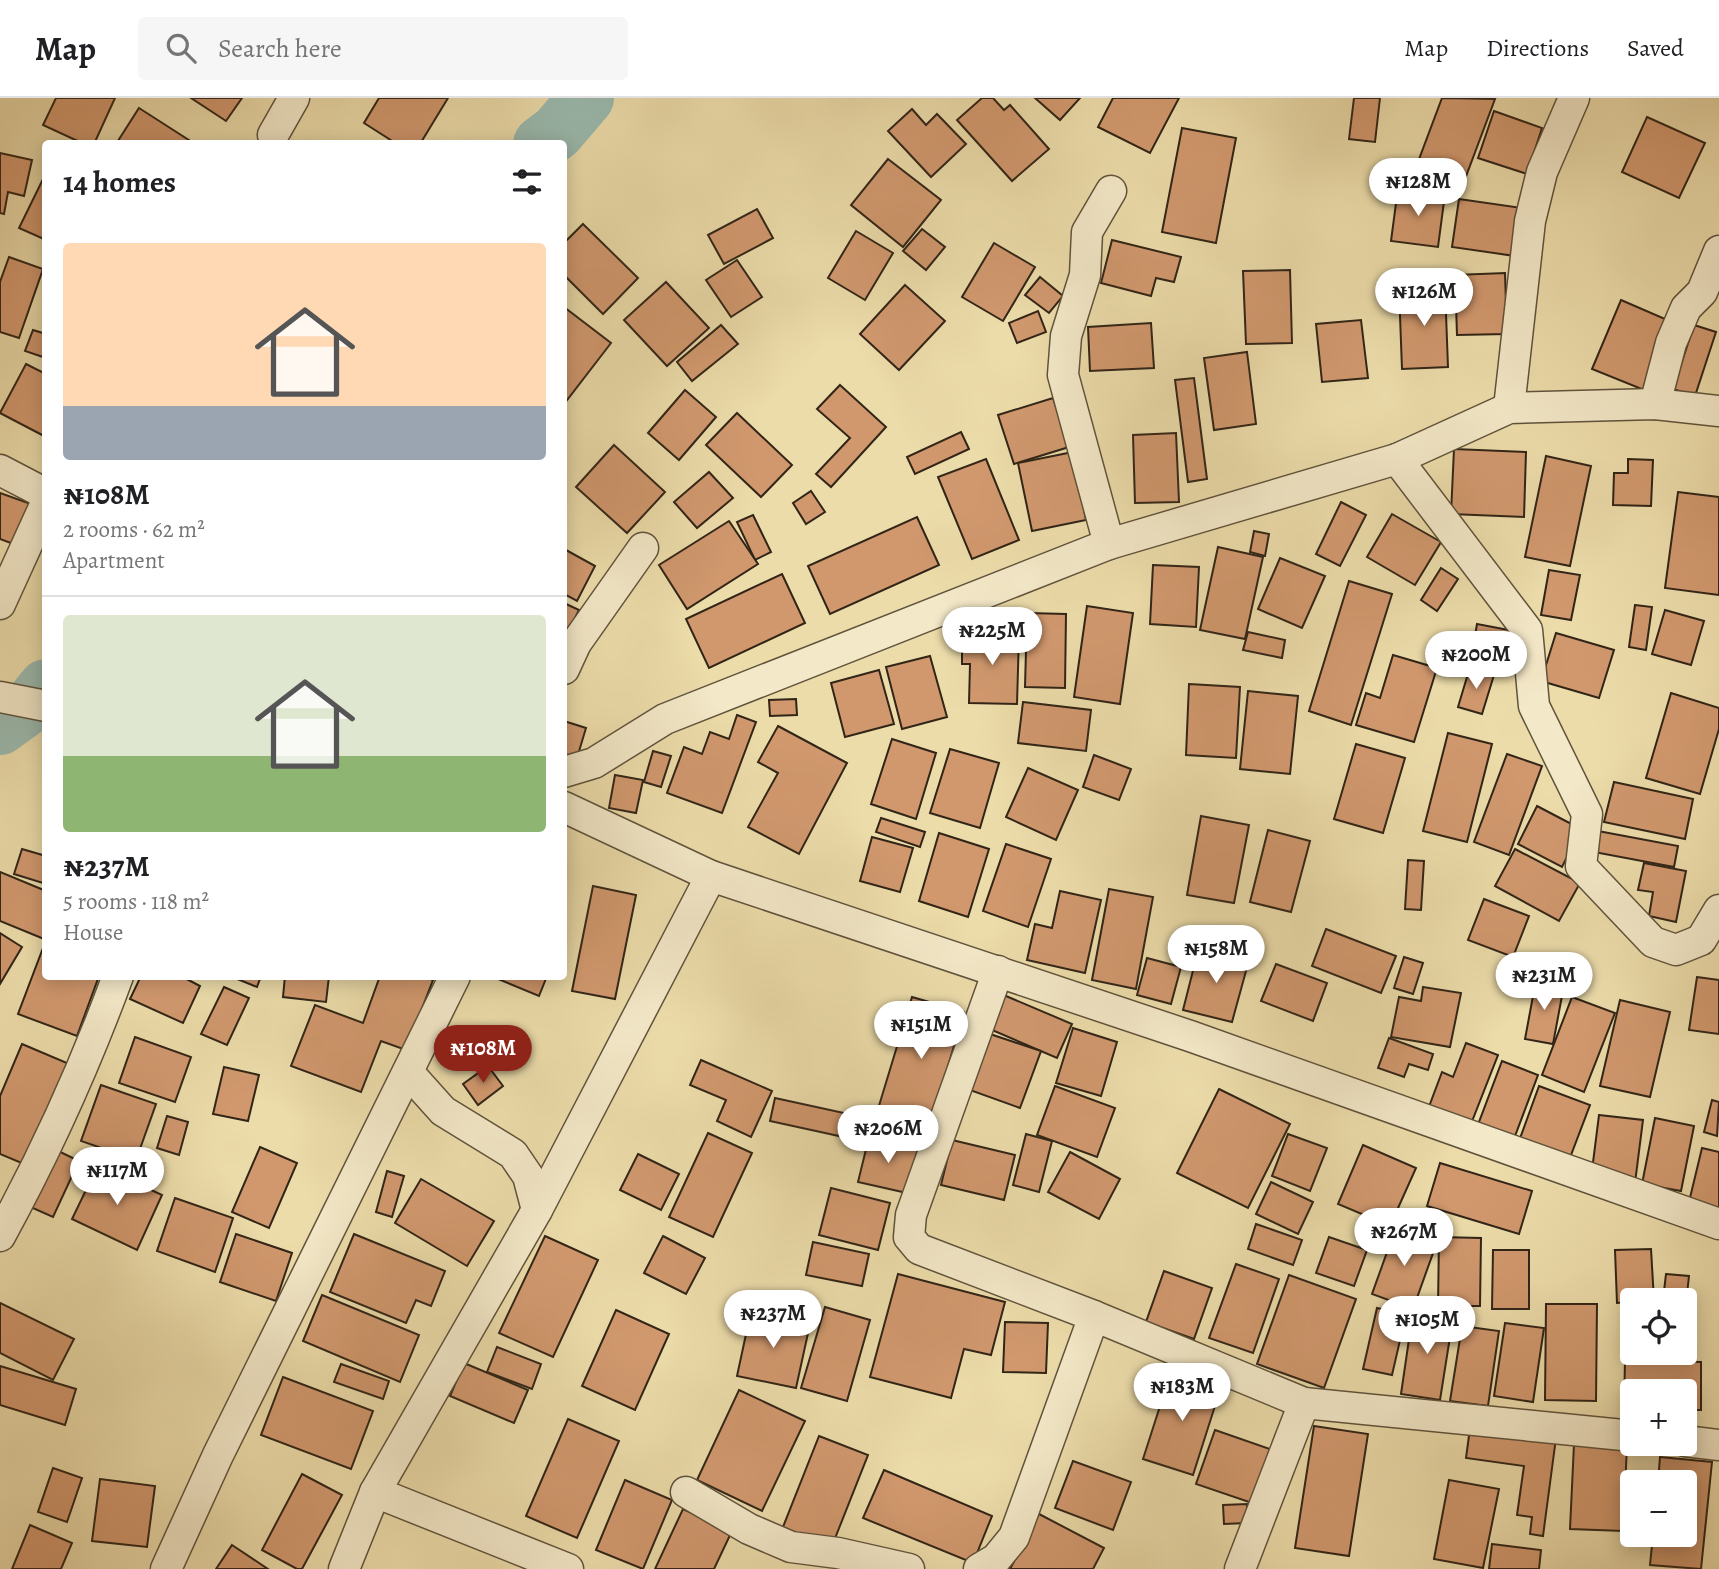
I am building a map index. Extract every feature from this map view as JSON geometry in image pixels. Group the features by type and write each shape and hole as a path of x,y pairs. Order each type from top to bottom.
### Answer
{"street":[{"path":"272,135 294,98"},
{"path":"1509,408 1530,220 1542,172 1574,98"},
{"path":"1109,544 1063,375 1066,336 1085,275 1087,232 1111,191"},
{"path":"1655,404 1671,343 1686,308 1702,292 1719,251"},
{"path":"567,771 594,763 665,719 1109,544 1396,458 1509,408 1655,404 1719,411"},
{"path":"1396,458 1527,630 1534,706 1587,814 1581,866 1653,942 1676,950 1700,940 1719,910"},
{"path":"0,470 42,492"},
{"path":"0,604 42,512"},
{"path":"567,662 576,643 643,548"},
{"path":"0,697 42,705"},
{"path":"567,808 711,876 1190,1036 1719,1224"},
{"path":"344,1569 375,1492 537,1210 711,876"},
{"path":"999,971 911,1215 909,1237 919,1249 1304,1403 1620,1435"},
{"path":"0,1236 33,1176 93,1046 117,980"},
{"path":"166,1569 218,1455 452,980"},
{"path":"408,1072 443,1111 513,1154 528,1175 537,1210"},
{"path":"979,1569 996,1559 1014,1537 1094,1317"},
{"path":"1240,1569 1304,1403"},
{"path":"1697,1442 1719,1444"},
{"path":"375,1492 568,1569"},
{"path":"686,1492 749,1529 790,1547 838,1553 909,1569"}],"building":[{"path":"56,98 115,98 96,140 75,140 43,125"},
{"path":"191,98 242,98 226,121"},
{"path":"379,98 448,98 422,140 391,140 364,123"},
{"path":"982,98 993,98 1004,110 1010,105 1049,149 1012,181 957,120"},
{"path":"1035,98 1080,98 1060,120"},
{"path":"1113,98 1179,98 1150,153 1098,127"},
{"path":"1354,98 1380,98 1375,142 1349,139"},
{"path":"1442,98 1495,99 1465,179 1418,162"},
{"path":"139,108 189,140 119,140"},
{"path":"912,109 926,125 937,114 966,144 931,177 888,131"},
{"path":"1494,111 1542,128 1527,174 1478,158"},
{"path":"1647,117 1705,143 1679,198 1622,172"},
{"path":"1182,128 1236,138 1216,243 1162,232"},
{"path":"0,153 32,160 24,196 8,192 4,214 0,213"},
{"path":"888,159 941,200 903,247 851,205"},
{"path":"42,181 42,238 19,228"},
{"path":"1398,188 1445,194 1438,247 1391,241"},
{"path":"1459,199 1522,208 1515,256 1452,247"},
{"path":"757,209 773,238 724,264 708,235"},
{"path":"583,224 638,278 603,314 567,278 567,240"},
{"path":"922,229 945,247 926,270 903,251"},
{"path":"856,231 893,253 865,300 828,278"},
{"path":"1112,240 1181,257 1174,282 1156,278 1151,296 1101,283"},
{"path":"994,243 1035,267 1003,321 962,297"},
{"path":"9,257 42,269 19,338 0,332 0,282"},
{"path":"737,260 762,297 731,317 706,280"},
{"path":"1290,270 1292,343 1246,344 1243,271"},
{"path":"1505,273 1507,334 1457,335 1455,275"},
{"path":"1040,277 1063,296 1049,313 1025,295"},
{"path":"666,282 709,328 667,366 624,320"},
{"path":"905,285 945,321 899,370 860,334"},
{"path":"1445,287 1448,367 1402,369 1399,289"},
{"path":"1621,300 1672,322 1644,390 1592,369"},
{"path":"567,309 611,343 567,400"},
{"path":"1038,311 1046,332 1017,343 1009,323"},
{"path":"1361,320 1368,378 1322,382 1316,324"},
{"path":"1151,323 1154,368 1090,371 1088,327"},
{"path":"721,325 738,344 692,381 677,362"},
{"path":"1694,325 1716,332 1695,396 1673,389"},
{"path":"33,330 42,333 42,357 25,351"},
{"path":"1247,352 1256,424 1214,430 1204,358"},
{"path":"26,364 42,372 42,435 0,413"},
{"path":"1194,378 1207,479 1188,482 1175,380"},
{"path":"840,385 886,427 831,487 816,474 850,438 817,409"},
{"path":"685,390 716,417 679,460 648,433"},
{"path":"1053,398 1069,447 1014,464 998,415"},
{"path":"737,413 792,465 761,497 706,445"},
{"path":"961,432 969,449 915,474 907,457"},
{"path":"1176,433 1179,502 1135,503 1133,435"},
{"path":"614,445 665,492 627,533 576,487"},
{"path":"1454,449 1526,452 1524,517 1451,514"},
{"path":"1073,452 1086,520 1032,531 1018,463"},
{"path":"1546,456 1591,466 1570,566 1525,557"},
{"path":"986,459 1019,540 972,559 938,477"},
{"path":"1628,459 1653,460 1651,506 1613,505 1614,473 1628,473"},
{"path":"709,472 733,498 697,528 674,502"},
{"path":"811,491 825,512 806,524 793,503"},
{"path":"1678,492 1719,497 1719,595 1665,588"},
{"path":"0,493 31,504 16,545 0,539"},
{"path":"1341,502 1366,515 1340,566 1316,554"},
{"path":"1392,514 1441,542 1415,585 1367,557"},
{"path":"753,515 771,552 755,560 737,522"},
{"path":"917,517 939,565 830,614 808,566"},
{"path":"729,521 758,564 687,609 659,565"},
{"path":"1254,531 1269,534 1265,556 1250,552"},
{"path":"1218,547 1263,557 1245,639 1200,630"},
{"path":"567,551 595,566 577,601 567,596"},
{"path":"1280,558 1325,576 1302,628 1258,609"},
{"path":"1153,565 1199,567 1196,627 1150,624"},
{"path":"1441,568 1458,579 1437,611 1421,600"},
{"path":"1549,570 1580,575 1571,620 1541,615"},
{"path":"782,574 805,623 709,668 686,619"},
{"path":"1349,581 1392,594 1351,725 1309,711"},
{"path":"567,604 579,610 567,634"},
{"path":"1635,605 1652,607 1646,650 1629,647"},
{"path":"1087,606 1133,613 1120,704 1074,697"},
{"path":"1665,610 1704,621 1691,665 1652,654"},
{"path":"1027,613 1066,614 1065,688 1025,687"},
{"path":"1477,624 1514,631 1507,671 1470,665"},
{"path":"1248,632 1285,640 1282,658 1243,650"},
{"path":"962,633 1019,634 1017,704 969,703 970,664 962,664"},
{"path":"1556,633 1614,650 1599,698 1541,681"},
{"path":"1393,655 1437,668 1414,742 1356,725 1366,693 1380,698"},
{"path":"930,656 947,717 902,729 886,667"},
{"path":"1470,667 1494,675 1482,714 1458,707"},
{"path":"879,670 894,724 845,737 831,683"},
{"path":"1189,684 1240,687 1236,758 1186,755"},
{"path":"1248,691 1298,696 1290,774 1240,769"},
{"path":"1671,693 1719,708 1719,729 1700,794 1646,778"},
{"path":"796,699 797,715 770,716 769,700"},
{"path":"1023,702 1091,710 1086,751 1018,743"},
{"path":"737,715 756,722 722,813 667,793 684,747 702,754 710,732 729,739"},
{"path":"567,722 586,728 577,758 567,755"},
{"path":"778,726 847,763 799,854 748,827 778,773 758,762"},
{"path":"1448,733 1492,744 1467,842 1423,831"},
{"path":"892,739 936,753 916,819 871,804"},
{"path":"1356,744 1405,758 1383,833 1334,819"},
{"path":"950,749 999,763 980,828 930,813"},
{"path":"653,751 671,756 661,787 644,782"},
{"path":"1507,754 1542,766 1509,855 1474,842"},
{"path":"1094,755 1131,769 1119,800 1083,787"},
{"path":"1028,768 1078,790 1056,840 1006,817"},
{"path":"615,775 643,780 636,813 609,808"},
{"path":"1614,782 1693,799 1685,839 1604,822"},
{"path":"1537,806 1581,829 1562,867 1518,844"},
{"path":"1201,816 1249,825 1234,903 1187,895"},
{"path":"881,818 925,832 920,847 876,832"},
{"path":"1268,830 1310,841 1291,912 1250,902"},
{"path":"1598,831 1678,846 1674,867 1594,852"},
{"path":"939,833 989,849 968,917 919,901"},
{"path":"872,837 913,848 900,892 860,881"},
{"path":"1006,844 1051,859 1028,927 983,911"},
{"path":"22,849 42,855 42,883 14,874"},
{"path":"1515,849 1580,883 1559,921 1495,886"},
{"path":"1408,860 1424,861 1421,910 1405,909"},
{"path":"1644,863 1686,871 1676,922 1649,916 1653,892 1638,890"},
{"path":"0,872 42,889 42,938 0,921"},
{"path":"593,886 636,895 615,999 572,991"},
{"path":"1109,889 1153,897 1136,989 1092,980"},
{"path":"1060,891 1101,900 1085,973 1027,960 1035,924 1052,928"},
{"path":"1484,899 1529,916 1513,957 1468,940"},
{"path":"1326,929 1396,956 1381,993 1312,966"},
{"path":"1202,930 1237,937 1234,953 1199,946"},
{"path":"0,933 22,947 0,984"},
{"path":"1199,947 1249,960 1232,1022 1183,1010"},
{"path":"42,951 42,980 98,980 77,1036 18,1014"},
{"path":"1404,957 1423,963 1413,994 1394,988"},
{"path":"1147,958 1181,967 1171,1004 1137,995"},
{"path":"1276,964 1327,983 1313,1021 1261,1001"},
{"path":"1697,977 1719,980 1719,1034 1689,1030"},
{"path":"139,980 189,980 200,986 183,1023 130,999"},
{"path":"240,980 260,980 257,987"},
{"path":"285,980 329,980 326,1002 283,997"},
{"path":"379,980 433,980 406,1050 381,1041 361,1092 291,1066 315,1005 363,1023"},
{"path":"501,980 545,980 539,996"},
{"path":"1536,980 1564,985 1553,1044 1525,1039"},
{"path":"224,987 249,998 227,1045 201,1034"},
{"path":"1423,987 1461,993 1450,1047 1391,1037 1399,997 1421,1001"},
{"path":"999,993 1072,1024 1057,1058 985,1027"},
{"path":"912,997 964,1012 931,1124 878,1109"},
{"path":"1572,997 1615,1013 1584,1092 1542,1075"},
{"path":"1620,1000 1670,1012 1650,1097 1600,1086"},
{"path":"1073,1028 1117,1042 1101,1096 1056,1083"},
{"path":"987,1033 1041,1051 1020,1108 967,1089"},
{"path":"135,1037 191,1057 175,1102 119,1083"},
{"path":"1389,1038 1433,1054 1428,1070 1409,1064 1404,1077 1378,1068"},
{"path":"1466,1043 1498,1055 1469,1129 1427,1112 1442,1072 1453,1077"},
{"path":"22,1044 74,1066 31,1167 0,1154 0,1096"},
{"path":"701,1060 772,1091 751,1137 717,1121 726,1100 690,1085"},
{"path":"1502,1061 1538,1075 1512,1144 1476,1130"},
{"path":"488,1066 503,1086 478,1105 463,1084"},
{"path":"224,1067 259,1075 248,1121 213,1114"},
{"path":"101,1085 156,1104 136,1160 81,1141"},
{"path":"1055,1086 1115,1108 1097,1157 1037,1135"},
{"path":"1539,1086 1590,1105 1568,1163 1518,1144"},
{"path":"1219,1089 1290,1124 1248,1208 1177,1173"},
{"path":"775,1098 853,1115 848,1138 770,1121"},
{"path":"1712,1100 1719,1102 1717,1136 1704,1132"},
{"path":"1599,1115 1643,1120 1635,1183 1591,1178"},
{"path":"167,1116 188,1122 179,1155 157,1148"},
{"path":"1655,1118 1694,1126 1681,1191 1642,1184"},
{"path":"875,1119 924,1127 921,1144 872,1136"},
{"path":"708,1133 752,1153 713,1237 669,1217"},
{"path":"1026,1134 1052,1141 1039,1192 1013,1185"},
{"path":"1288,1134 1327,1148 1310,1191 1272,1176"},
{"path":"869,1137 918,1149 907,1193 858,1182"},
{"path":"952,1140 1015,1155 1004,1200 941,1185"},
{"path":"1363,1145 1416,1168 1390,1226 1338,1204"},
{"path":"260,1147 297,1163 269,1228 232,1212"},
{"path":"52,1148 79,1161 53,1217 26,1205"},
{"path":"1702,1148 1719,1152 1719,1208 1689,1202"},
{"path":"1070,1152 1120,1179 1099,1219 1048,1192"},
{"path":"638,1154 679,1174 661,1210 620,1190"},
{"path":"1440,1163 1532,1191 1519,1234 1427,1206"},
{"path":"98,1165 162,1195 137,1250 72,1219"},
{"path":"387,1171 404,1176 392,1217 376,1212"},
{"path":"421,1179 494,1221 467,1266 395,1223"},
{"path":"1271,1182 1313,1202 1298,1234 1256,1214"},
{"path":"831,1188 890,1203 878,1250 819,1235"},
{"path":"175,1198 233,1218 215,1272 157,1251"},
{"path":"1256,1224 1302,1240 1293,1265 1248,1249"},
{"path":"1396,1227 1437,1242 1413,1309 1372,1294"},
{"path":"236,1234 292,1253 276,1301 220,1282"},
{"path":"354,1234 445,1271 431,1306 416,1300 406,1323 330,1292"},
{"path":"545,1236 598,1260 553,1357 499,1333"},
{"path":"663,1236 705,1258 686,1294 644,1273"},
{"path":"1329,1237 1367,1250 1354,1286 1316,1273"},
{"path":"1439,1237 1481,1238 1480,1306 1438,1306"},
{"path":"813,1242 869,1254 862,1286 806,1275"},
{"path":"1651,1249 1653,1288 1620,1288 1620,1303 1617,1303 1615,1250"},
{"path":"1493,1250 1529,1250 1529,1309 1492,1309"},
{"path":"1236,1264 1279,1279 1253,1353 1209,1338"},
{"path":"1164,1271 1212,1288 1194,1339 1146,1322"},
{"path":"898,1274 1005,1302 991,1355 964,1349 951,1398 870,1377"},
{"path":"1666,1274 1689,1276 1688,1288 1664,1288"},
{"path":"1289,1275 1356,1299 1324,1388 1257,1364"},
{"path":"322,1295 419,1335 400,1382 303,1341"},
{"path":"0,1303 74,1339 53,1380 0,1353"},
{"path":"1546,1304 1597,1304 1596,1401 1545,1400"},
{"path":"825,1307 870,1320 847,1401 801,1388"},
{"path":"1377,1308 1406,1314 1392,1375 1363,1369"},
{"path":"616,1310 669,1334 635,1410 582,1386"},
{"path":"751,1311 810,1324 796,1388 737,1376"},
{"path":"1413,1312 1453,1318 1440,1400 1401,1394"},
{"path":"1005,1322 1048,1323 1046,1373 1003,1372"},
{"path":"1505,1323 1544,1328 1533,1402 1494,1396"},
{"path":"1462,1326 1499,1331 1488,1406 1450,1401"},
{"path":"497,1347 541,1364 532,1389 487,1372"},
{"path":"1697,1362 1701,1362 1701,1410 1697,1410 1697,1379 1625,1379 1625,1365 1697,1365"},
{"path":"464,1363 528,1390 514,1423 450,1396"},
{"path":"341,1364 389,1381 383,1399 334,1382"},
{"path":"0,1366 76,1389 65,1425 0,1405"},
{"path":"1171,1372 1221,1387 1193,1475 1143,1459"},
{"path":"283,1377 373,1411 351,1469 261,1435"},
{"path":"739,1390 805,1421 762,1511 697,1480"},
{"path":"568,1419 619,1441 577,1538 526,1516"},
{"path":"1314,1426 1368,1434 1349,1556 1295,1548"},
{"path":"1470,1428 1556,1438 1543,1536 1530,1534 1532,1517 1517,1515 1524,1466 1466,1458"},
{"path":"1215,1430 1270,1449 1252,1503 1196,1484"},
{"path":"819,1436 868,1455 830,1551 781,1532"},
{"path":"1574,1444 1620,1446 1620,1456 1627,1456 1626,1470 1620,1470 1620,1531 1570,1529"},
{"path":"1660,1457 1712,1462 1701,1569 1650,1565 1652,1547 1697,1547 1697,1470 1659,1470"},
{"path":"1073,1461 1131,1482 1113,1530 1055,1508"},
{"path":"53,1468 82,1478 67,1522 38,1512"},
{"path":"884,1470 992,1516 973,1563 863,1518"},
{"path":"302,1474 342,1495 302,1569 297,1569 262,1550"},
{"path":"100,1479 155,1486 147,1547 92,1541"},
{"path":"625,1480 672,1500 643,1569 596,1550"},
{"path":"1449,1480 1499,1489 1483,1568 1434,1559"},
{"path":"1247,1504 1247,1523 1224,1524 1223,1505"},
{"path":"683,1509 732,1531 714,1569 655,1569"},
{"path":"1039,1514 1104,1548 1093,1569 1010,1569"},
{"path":"30,1525 72,1543 61,1569 12,1569"},
{"path":"1492,1544 1541,1550 1539,1569 1489,1569"},
{"path":"232,1545 268,1569 216,1569"}],"waterway":[{"path":"546,140 557,132 586,98"},
{"path":"0,727 33,703 42,692"}]}
